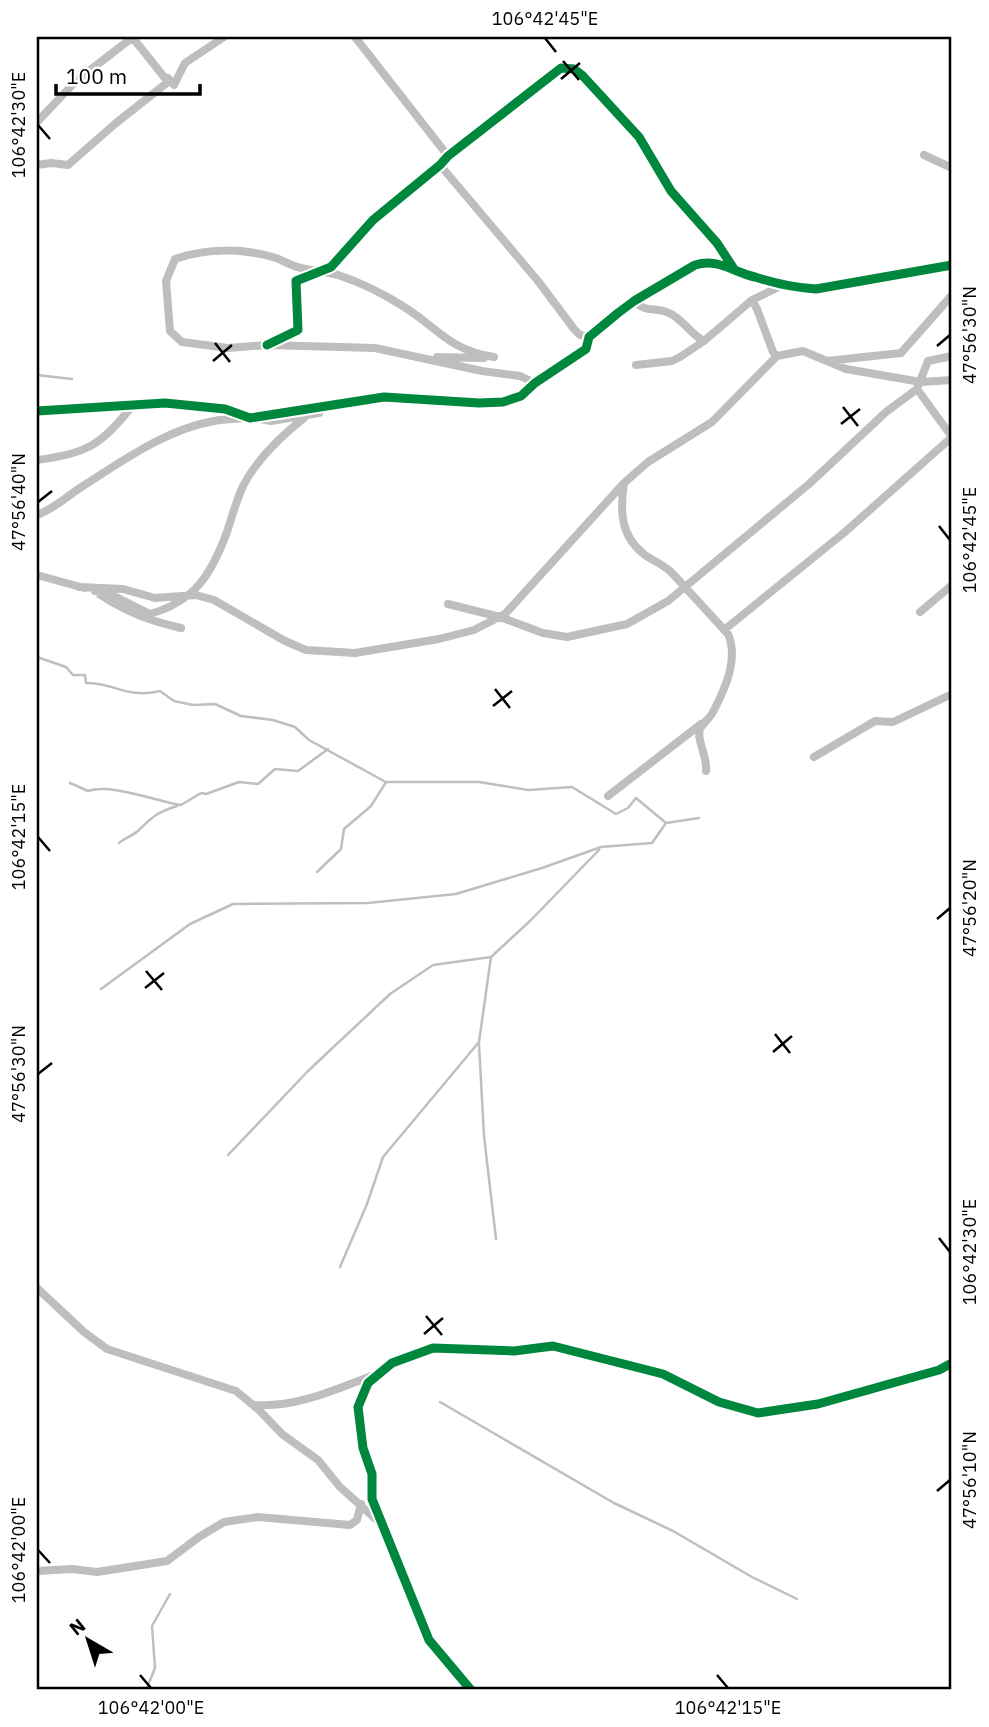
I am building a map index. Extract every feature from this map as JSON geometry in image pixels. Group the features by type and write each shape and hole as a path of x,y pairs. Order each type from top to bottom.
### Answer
{"street":[{"path":"134,37 174,85 185,63 224,37"},
{"path":"37,121 40,113 76,81 134,37"},
{"path":"37,165 68,165 168,82 134,37"},
{"path":"355,37 448,156"},
{"path":"267,345 298,330 296,281 331,267 373,220 448,156 556,70 566,67 582,75 639,137 671,191 717,243 734,269"},
{"path":"924,155 952,168"},
{"path":"440,165 538,281 574,329 580,335 589,337"},
{"path":"423,358 437,356 472,360 494,357 475,354 450,342 414,313 381,294 337,275 291,265 276,258 233,252 192,253 175,259 166,281 170,331 182,342 228,348 267,345 375,348 482,371 520,376 535,383"},
{"path":"37,515 52,509 81,487 166,437 213,421 250,418 384,397 479,403 503,402 521,396 535,383 586,349 589,337 634,300 695,265 715,263 753,277 804,288 825,288 952,265"},
{"path":"636,365 672,361 704,341 752,300 785,284"},
{"path":"824,361 901,352 952,295"},
{"path":"634,300 644,310 663,311 678,317 691,332 704,341"},
{"path":"752,300 776,356"},
{"path":"79,587 124,589 155,598 189,595 214,600 285,641 306,650 355,653 439,639 474,630 505,614 624,483 656,456 712,422 776,356 799,351 846,369 919,385 952,380"},
{"path":"448,604 500,617 543,633 567,637 627,625 685,587 809,484 919,385 928,361 952,356"},
{"path":"724,630 845,532 952,437 919,385"},
{"path":"37,411 165,403 225,409 250,418 271,421 306,417 384,397"},
{"path":"37,460 79,452 101,442 115,429 132,406"},
{"path":"37,575 114,596 150,614 163,610 196,591 218,554 243,486 270,448 306,417"},
{"path":"624,483 621,511 623,524 645,555 664,565 724,630 731,642 730,672 709,718 700,730 699,737 706,753 706,772"},
{"path":"920,612 952,585"},
{"path":"95,592 120,609 144,620 181,628"},
{"path":"814,757 875,721 893,722 952,694"},
{"path":"608,796 709,718"},
{"path":"37,1288 84,1332 107,1349 236,1391 255,1405 274,1407 322,1395 380,1373"},
{"path":"471,1690 429,1640 372,1499 372,1474 363,1448 358,1407 368,1383 392,1363 433,1348 514,1351 553,1346 663,1374 719,1402 758,1413 818,1404 939,1370 952,1363"},
{"path":"236,1391 282,1434 318,1461 340,1487 381,1524"},
{"path":"37,1572 72,1569 97,1572 167,1561 224,1522 258,1517 350,1525 357,1520 361,1504"}],"waterway":[{"path":"37,375 72,379"},
{"path":"37,657 66,667 73,675 85,675 86,683 138,693 160,691 174,701 193,705 215,704 241,716 273,720 295,727 309,740 384,781"},
{"path":"70,783 88,791 108,789 181,805 201,793 206,794 239,782 258,784 275,769 298,771 328,749"},
{"path":"317,872 341,849 344,829 371,806 386,782 479,782 528,790 572,787 616,814 628,808 636,798 666,823"},
{"path":"119,843 156,815 177,806"},
{"path":"101,989 190,924 233,904 368,903 456,894 601,847 652,843 666,823 699,818"},
{"path":"228,1155 308,1071 390,994 433,965 491,957 599,850"},
{"path":"340,1267 367,1204 383,1157 479,1042 491,957"},
{"path":"479,1044 484,1136 496,1239"},
{"path":"440,1402 614,1503 673,1531 752,1577 797,1599"},
{"path":"146,1690 155,1668 152,1626 170,1594"}],"cycle path":[{"path":"267,345 298,330 296,281 331,267 373,220 448,156 561,68 574,69 582,75 639,137 671,191 717,243 734,269"},
{"path":"37,411 165,403 225,409 250,418 384,397 503,402 521,396 535,383 586,349 589,337 634,301 695,265 718,264 770,281 816,289 952,265"},
{"path":"471,1690 429,1640 372,1499 372,1474 363,1448 358,1407 368,1383 392,1363 433,1348 514,1351 553,1346 663,1374 719,1402 758,1413 818,1404 939,1370 952,1363"}]}
